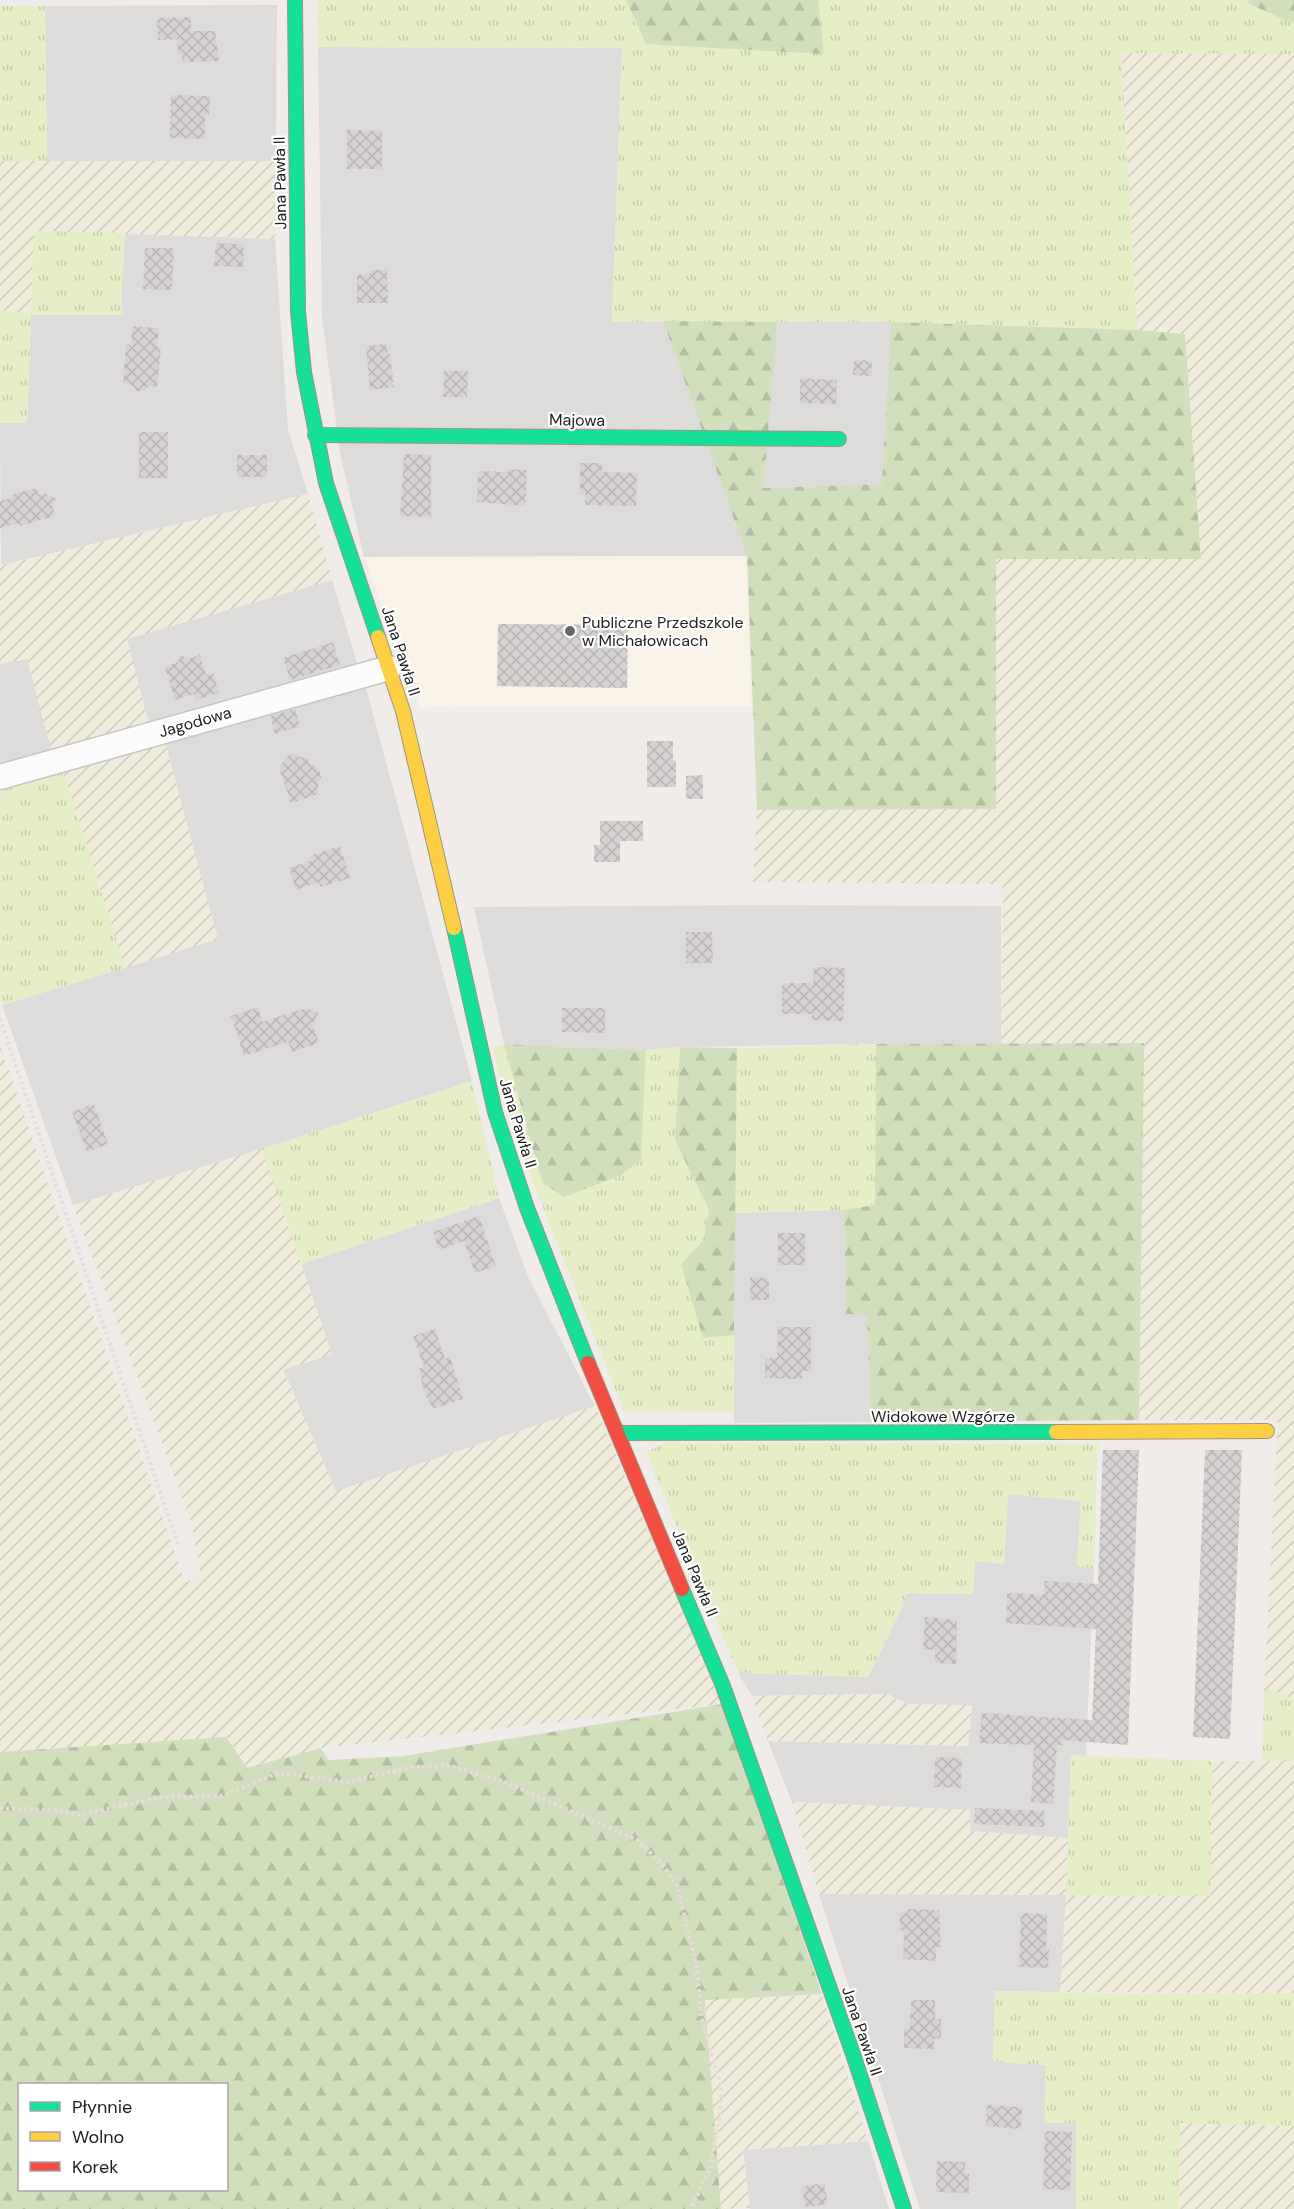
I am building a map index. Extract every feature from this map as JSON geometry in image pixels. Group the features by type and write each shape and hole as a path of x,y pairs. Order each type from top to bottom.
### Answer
{"street":[{"name":"Jana Pawła II","path":"295,0 298,312 304,372 315,435 326,483 403,711 495,1112 527,1208 593,1376 723,1686 853,2054 904,2209"},
{"name":"Majowa","path":"315,435 839,439"},
{"name":"Jagodowa","path":"0,777 389,668"},
{"name":"Widokowe Wzgórze","path":"618,1433 1267,1431"}],"path":[{"path":"0,1019 178,1545"},
{"path":"0,1808 55,1810 79,1815 161,1797 222,1796 278,1773 349,1782 408,1768 445,1765 503,1781 637,1840 663,1865 677,1885 697,1967 701,2016 721,2086 722,2110 710,2169 691,2209"}],"shaded area":[{"path":"277,5 276,161 47,161 45,6"},
{"path":"318,47 622,48 612,322 663,321 747,556 364,557 340,453 322,317"},
{"path":"1121,53 1294,54 1294,1699 1264,1688 1278,1420 1139,1420 1144,1043 1001,1044 1003,884 753,882 757,810 996,808 996,559 1201,559 1185,335 1137,330"},
{"path":"0,161 276,161 275,239 34,231 31,315 0,310"},
{"path":"125,233 275,239 288,429 308,494 1,565 0,423 27,423 31,315 123,314 121,297"},
{"path":"778,322 891,322 883,484 762,488"},
{"path":"308,494 332,580 127,639 149,724 53,756 27,659 0,664 0,560 2,565"},
{"name":"Publiczne Przedszkole w Michałowicach","path":"747,556 751,706 420,707 364,557"},
{"path":"332,580 358,666 149,724 126,639"},
{"path":"27,659 53,756 0,769 0,664"},
{"path":"365,684 472,1081 262,1149 73,1205 2,1005 217,939 165,742"},
{"path":"165,742 218,939 125,968 63,770"},
{"path":"1001,906 1001,1044 680,1047 646,1050 504,1044 474,907"},
{"path":"0,1045 185,1582 201,1577 191,1521 73,1205 262,1149 332,1354 283,1370 336,1491 595,1406 722,1704 321,1748 247,1768 226,1737 0,1752"},
{"path":"499,1198 529,1279 595,1406 336,1492 283,1369 331,1353 301,1264"},
{"path":"844,1210 846,1314 867,1314 871,1422 734,1423 735,1213"},
{"path":"1008,1494 1081,1501 1077,1566 1094,1568 1086,1756 1071,1756 1068,1838 969,1831 969,1810 792,1802 768,1741 968,1746 971,1706 907,1704 887,1694 752,1696 738,1673 868,1677 909,1593 973,1594 975,1561 1004,1564"},
{"path":"887,1694 907,1704 972,1705 968,1746 768,1741 752,1696"},
{"path":"1212,1761 1294,1761 1294,1993 1060,1992 1066,1895 1210,1896"},
{"path":"792,1802 970,1810 970,1831 1068,1838 1066,1895 819,1894"},
{"path":"819,1894 1066,1895 1060,1992 995,1991 993,2062 1046,2065 1045,2122 1076,2123 1076,2209 920,2209"},
{"path":"822,1994 868,2141 743,2150 750,2208 721,2209 705,2000"},
{"path":"1179,2123 1294,2126 1294,2209 1179,2209"},
{"path":"868,2141 889,2209 750,2209 743,2150"}],"green space":[{"path":"318,0 626,0 646,44 824,53 818,0 1248,0 1249,4 1294,24 1294,54 1121,53 1137,330 891,322 612,322 622,48 318,47"},
{"path":"626,0 818,0 824,54 646,44"},
{"path":"1248,0 1294,0 1294,24 1249,4"},
{"path":"0,6 45,6 47,161 0,161"},
{"path":"34,231 125,233 121,297 123,315 31,315 27,423 0,423 0,310 31,314"},
{"path":"663,321 778,322 763,488 882,484 891,322 1137,330 1185,334 1201,559 996,559 996,809 757,810 747,556"},
{"path":"63,770 125,968 2,1005 0,998 0,788"},
{"path":"1144,1043 1139,1420 871,1422 867,1315 846,1314 844,1210 875,1205 876,1044"},
{"path":"504,1044 542,1181 641,1160 646,1050 680,1047 676,1140 709,1210 703,1241 703,1338 734,1335 734,1412 624,1411 522,1154 492,1048"},
{"path":"504,1044 646,1050 641,1160 619,1176 564,1197 542,1182"},
{"path":"876,1044 876,1205 844,1210 735,1213 737,1048"},
{"path":"680,1047 737,1048 734,1335 703,1338 681,1264 703,1241 709,1210 675,1140"},
{"path":"472,1081 499,1198 301,1264 262,1149"},
{"path":"665,1443 1098,1444 1094,1568 1077,1566 1081,1501 1008,1494 1004,1564 975,1561 973,1594 909,1593 868,1677 738,1673 646,1452"},
{"path":"1264,1688 1294,1699 1294,1761 1262,1761"},
{"path":"722,1704 822,1994 705,2000 721,2209 0,2209 0,1752 226,1737 247,1768 321,1748 328,1760 403,1756"},
{"path":"1071,1755 1212,1761 1210,1896 1066,1895"},
{"path":"995,1991 1127,1994 1294,1993 1294,2126 1180,2123 1179,2209 1076,2209 1076,2123 1045,2123 1046,2065 993,2062"}],"building":[{"path":"191,17 191,31 215,31 219,61 182,62 182,55 178,55 177,39 158,40 157,18"},
{"path":"171,95 210,96 209,115 205,115 205,139 170,138"},
{"path":"347,130 382,131 382,169 347,169"},
{"path":"216,243 244,244 243,267 214,266"},
{"path":"145,248 174,248 172,290 143,289"},
{"path":"370,270 387,270 388,303 357,303 357,275 370,274"},
{"path":"132,326 159,328 157,347 161,347 157,387 149,386 143,391 136,391 132,385 123,384 126,344 131,345"},
{"path":"386,344 388,354 390,354 394,387 370,390 366,346"},
{"path":"854,360 872,361 871,376 853,375"},
{"path":"444,371 468,371 467,397 443,397"},
{"path":"800,378 837,380 836,404 800,403"},
{"path":"139,432 168,432 168,478 139,478"},
{"path":"404,454 431,455 431,517 400,516"},
{"path":"237,455 267,455 267,477 237,477"},
{"path":"580,463 602,463 602,472 637,473 636,506 585,505 585,494 580,494"},
{"path":"508,469 527,470 525,506 477,502 478,471 508,472"},
{"path":"36,488 39,495 45,493 56,499 52,506 55,516 19,526 18,523 0,528 0,501 12,498 11,495"},
{"path":"498,624 628,625 627,688 497,686"},
{"path":"333,642 340,665 290,680 283,658"},
{"path":"181,655 188,659 200,655 206,675 213,673 219,693 196,700 194,694 175,700 165,667 178,662"},
{"path":"295,709 300,726 275,734 270,716"},
{"path":"647,741 673,741 676,787 647,787"},
{"path":"290,754 308,759 309,763 319,769 321,777 317,789 319,794 291,803 279,768"},
{"path":"703,775 703,799 686,799 686,776"},
{"path":"600,821 643,821 643,841 620,841 620,862 594,862 594,845 600,845"},
{"path":"340,846 350,878 320,887 319,882 296,890 289,868 312,860 310,856"},
{"path":"686,932 712,932 713,963 686,963"},
{"path":"814,967 845,968 843,1021 812,1020 812,1014 782,1014 782,983 813,983"},
{"path":"258,1007 262,1022 306,1008 318,1013 313,1025 319,1043 292,1052 288,1042 244,1056 231,1016"},
{"path":"562,1008 605,1008 605,1033 562,1032"},
{"path":"94,1104 108,1144 87,1152 72,1112"},
{"path":"479,1216 496,1266 475,1273 464,1241 439,1250 433,1232"},
{"path":"778,1233 805,1233 805,1265 778,1265"},
{"path":"750,1277 769,1278 769,1300 750,1300"},
{"path":"778,1327 811,1327 811,1371 802,1371 802,1379 765,1378 765,1359 777,1358"},
{"path":"435,1329 445,1359 450,1357 463,1399 433,1409 423,1388 419,1369 424,1367 413,1336"},
{"path":"1103,1450 1139,1450 1128,1745 1063,1740 1063,1745 1057,1745 1053,1804 1031,1802 1034,1745 979,1743 982,1713 1092,1720 1096,1629 1006,1623 1007,1593 1044,1595 1045,1581 1098,1584"},
{"path":"1205,1450 1242,1450 1230,1739 1193,1737"},
{"path":"925,1617 957,1620 956,1664 935,1663 935,1650 923,1649"},
{"path":"935,1757 962,1758 961,1788 934,1787"},
{"path":"975,1808 1044,1811 1045,1827 974,1824"},
{"path":"907,1909 939,1910 941,1947 936,1947 936,1961 903,1959 904,1931 899,1930 900,1913 907,1913"},
{"path":"1021,1913 1047,1914 1048,1968 1019,1967"},
{"path":"911,2000 935,2000 935,2019 941,2019 941,2038 934,2039 934,2049 904,2048 904,2029 910,2029"},
{"path":"987,2105 1022,2107 1021,2129 986,2126"},
{"path":"1045,2131 1072,2132 1070,2190 1043,2189"},
{"path":"937,2161 965,2162 965,2174 969,2174 969,2193 936,2192"},
{"path":"824,2183 828,2204 805,2207 802,2187"}],"traffic: fast":[{"path":"295,0 298,312 304,372 326,483 378,637"},
{"path":"315,435 839,439"},
{"path":"454,928 495,1112 527,1208 588,1363"},
{"path":"618,1433 1056,1432"},
{"path":"682,1589 723,1686 853,2054 904,2209"}],"traffic: slow":[{"path":"378,637 403,711 454,928"},
{"path":"1056,1432 1267,1431"}],"traffic: jam":[{"path":"588,1363 682,1589"}],"place":[{"name":"Publiczne Przedszkole w Michałowicach","path":"570,631"}]}
